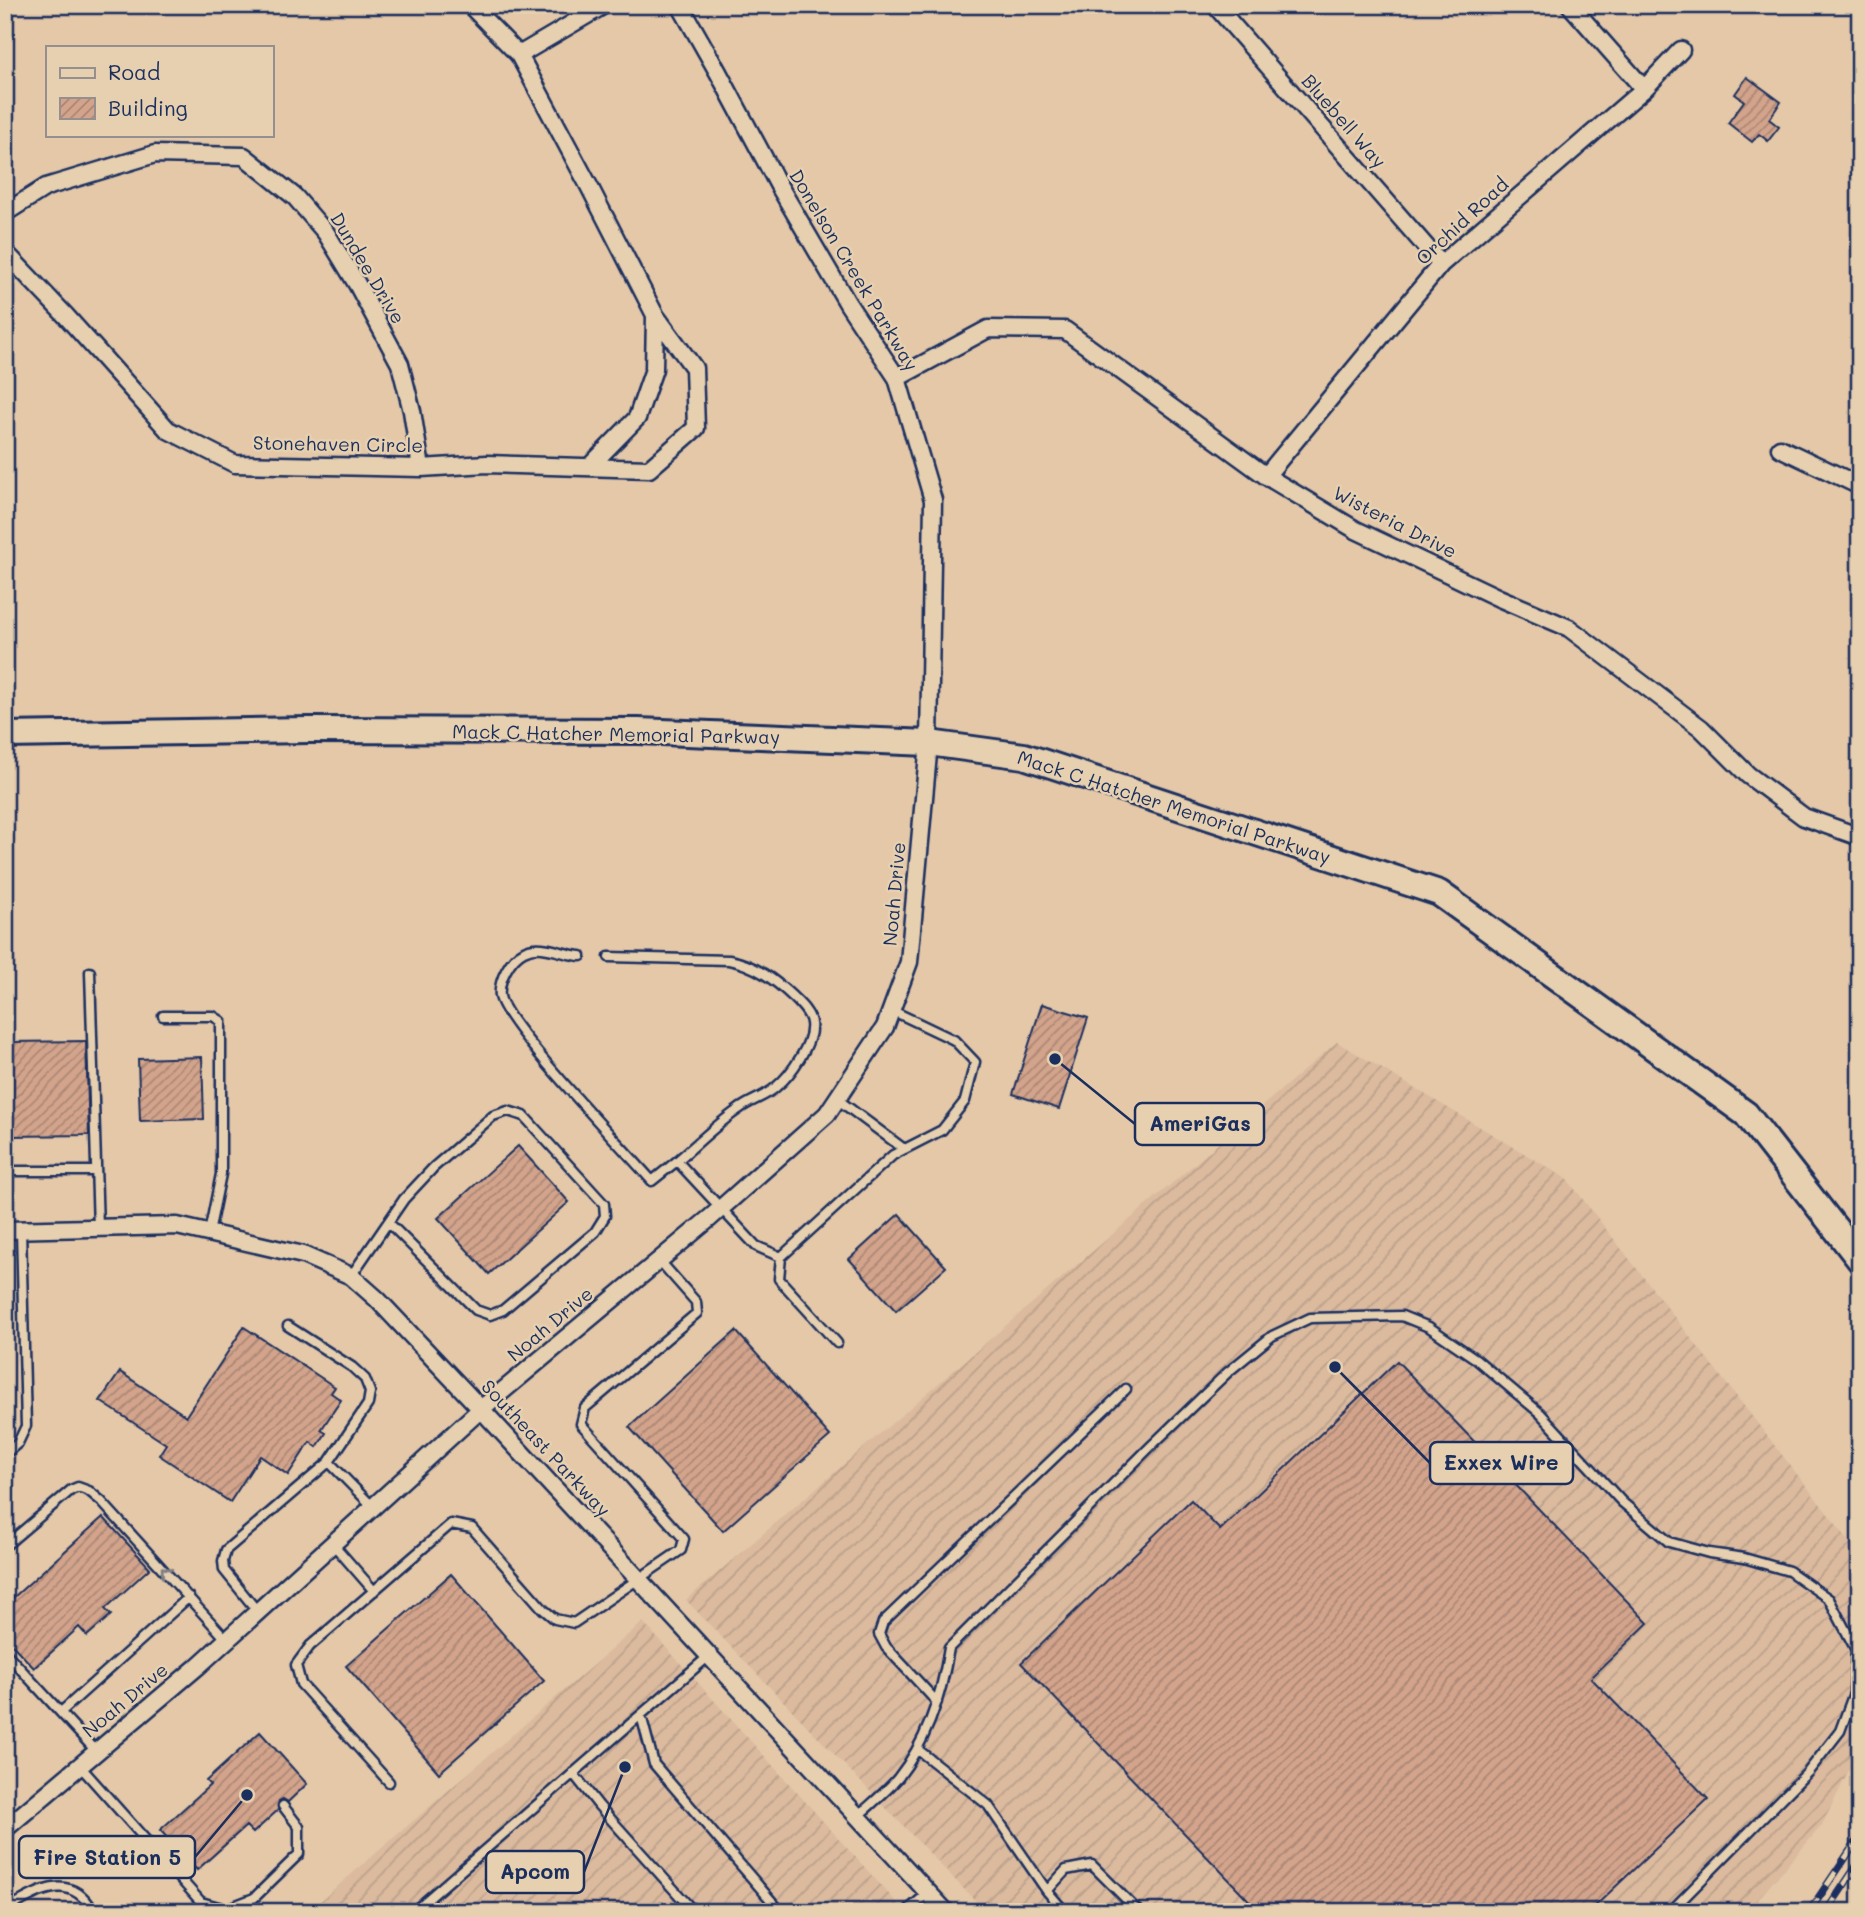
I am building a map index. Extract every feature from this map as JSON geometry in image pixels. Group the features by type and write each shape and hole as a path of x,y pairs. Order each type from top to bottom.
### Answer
{"main road":[{"name":"Mack C Hatcher Memorial Parkway","path":"5,735 309,730 638,731 929,743 1024,756 1439,893 1746,1114 1860,1260"}],"street":[{"name":"Stonehaven Circle","path":"5,252 168,430 235,464 421,468 487,464 649,469 696,428 694,368 655,315 519,55 470,5"},
{"path":"519,55 604,5"},
{"name":"Donelson Creek Parkway","path":"680,5 779,186 848,304 897,378 933,500 929,743"},
{"name":"Bluebell Way","path":"1215,5 1441,264"},
{"path":"1570,5 1644,89"},
{"name":"Orchid Road","path":"1266,476 1441,264 1644,89 1681,50"},
{"name":"Dundee Drive","path":"5,213 46,187 155,155 244,156 295,197 326,233 357,284 400,364 412,411 421,468"},
{"name":"Stonehaven Circle","path":"590,466 637,418 654,369 655,315"},
{"name":"Wisteria Drive","path":"897,378 988,330 1065,330 1266,476 1356,530 1569,628 1701,728 1748,775 1804,817 1860,838"},
{"path":"1780,448 1860,486"},
{"name":"Noah Drive","path":"5,1829 227,1640 481,1409 720,1209 827,1114 885,1027 909,962 929,743"},
{"name":"Southeast Parkway","path":"13,1230 177,1226 303,1255 351,1276 377,1299 481,1409 946,1911"}],"lane":[{"path":"581,956 540,948 524,951 510,963 502,979 500,996 506,1011 539,1053 652,1181 740,1108 775,1088 787,1077 802,1055 811,1033 811,1021 806,1010 781,986 746,964 729,960 609,957"},
{"path":"90,972 98,1228"},
{"path":"837,1343 779,1279 781,1256 893,1155 942,1130 965,1101 975,1062 954,1040 891,1010"},
{"path":"163,1016 213,1016 221,1021 221,1174 209,1233"},
{"path":"837,1099 904,1149"},
{"path":"351,1276 404,1199 434,1167 493,1116 508,1111 524,1116 545,1138 604,1204 605,1216 595,1232 503,1310 490,1315 477,1310 389,1223"},
{"path":"677,1161 756,1246 781,1256"},
{"path":"6,1171 96,1171"},
{"path":"5,1454 18,1443 26,1426 13,1230"},
{"path":"388,1782 301,1684 296,1665 310,1647 450,1524 472,1528 543,1609 555,1619 574,1623 681,1550 684,1539 581,1424 585,1408 697,1313 696,1302 659,1261"},
{"path":"858,1816 897,1779 922,1741 944,1683 948,1648 1228,1372 1272,1336 1310,1318 1402,1315 1429,1327 1476,1359 1540,1413 1622,1502 1669,1542 1789,1571 1829,1599 1856,1650 1854,1693 1840,1731 1808,1772 1670,1912"},
{"path":"258,1612 224,1570 226,1550 328,1462 368,1404 370,1392 365,1378 352,1367 288,1326"},
{"path":"937,1702 886,1647 879,1634 883,1622 1126,1389"},
{"path":"328,1462 373,1507"},
{"path":"5,1546 71,1490 78,1487 89,1491 102,1501 227,1640"},
{"path":"333,1544 374,1591"},
{"path":"61,1712 189,1598"},
{"path":"5,1652 96,1751"},
{"path":"413,1912 710,1655"},
{"path":"641,1715 654,1764 781,1912"},
{"path":"917,1749 988,1805 1046,1891 1065,1912"},
{"path":"79,1765 201,1902 226,1909 254,1898 299,1854 299,1827 283,1806"},
{"path":"573,1773 694,1912"},
{"path":"1046,1891 1066,1870 1092,1865 1139,1912"},
{"path":"5,1910 52,1887 67,1888 88,1902 94,1912"},
{"path":"906,1912 929,1892"}],"shaded area":[{"path":"1337,1042 1567,1179 1860,1555 1860,1748 1822,1825 1747,1912 986,1912 686,1600"},
{"path":"643,1622 905,1912 308,1912"}],"building":[{"path":"1747,77 1781,102 1769,119 1779,127 1768,141 1759,134 1752,142 1728,123 1744,101 1735,94"},
{"path":"1042,1004 1088,1018 1059,1109 1013,1094"},
{"path":"86,1041 89,1135 11,1136 10,1042"},
{"path":"202,1057 204,1119 140,1121 138,1059"},
{"path":"518,1146 569,1202 489,1274 438,1218"},
{"path":"899,1214 946,1267 896,1311 849,1259"},
{"path":"244,1327 335,1387 331,1393 341,1400 321,1430 326,1433 317,1447 310,1442 288,1475 260,1456 230,1502 159,1455 166,1444 100,1401 120,1372 186,1416"},
{"path":"736,1331 830,1436 723,1531 629,1427"},
{"path":"1397,1361 1648,1623 1591,1678 1708,1799 1589,1912 1260,1912 1021,1663 1191,1500 1220,1530"},
{"path":"103,1517 150,1568 105,1609 111,1615 87,1636 79,1627 34,1668 5,1637 5,1605"},
{"path":"451,1574 544,1681 439,1773 346,1666"},
{"path":"260,1732 307,1784 288,1802 283,1799 279,1801 278,1810 253,1833 246,1826 197,1870 160,1830 210,1785 206,1781"}],"railway":[{"path":"1809,1912 1860,1836"},
{"path":"1826,1912 1860,1861"}],"place":[{"name":"AmeriGas","path":"1055,1059"},
{"name":"Exxex Wire","path":"1335,1367"},
{"name":"Apcom","path":"625,1767"},
{"name":"Fire Station 5","path":"247,1795"}]}
